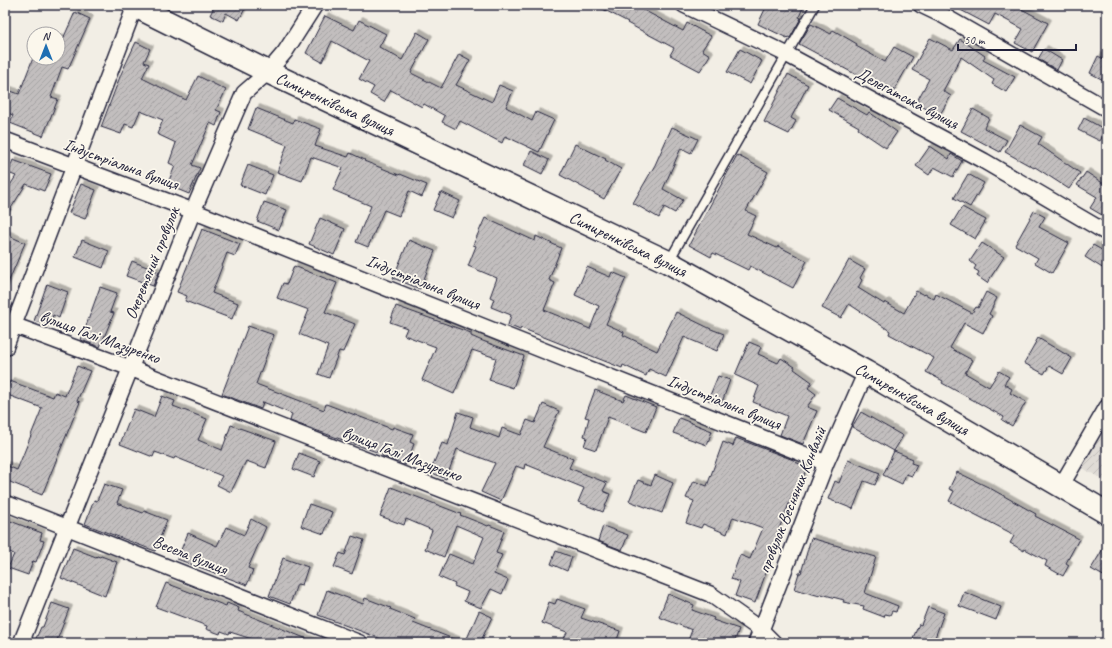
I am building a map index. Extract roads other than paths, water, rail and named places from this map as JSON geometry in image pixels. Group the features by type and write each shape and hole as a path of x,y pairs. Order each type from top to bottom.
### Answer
{"main road":[{"name":"Симиренківська вулиця","path":"134,6 268,72 668,262 866,372 1107,513"}],"street":[{"name":"Очеретяний провулок","path":"22,643 193,211 244,93 268,72 285,52 315,5"},
{"name":"Делегатська вулиця","path":"684,5 786,54 984,161 1107,234"},
{"path":"921,5 944,16 1107,109"},
{"path":"5,348 10,324 73,166 134,6"},
{"name":"Індустріальна вулиця","path":"5,140 193,211 826,462"},
{"name":"вулиця Галі Мазуренко","path":"10,324 130,368 710,594 758,637 774,643"},
{"name":"провулок Весняних Конвалій","path":"758,637 826,462 866,372"},
{"path":"1061,486 1107,407"},
{"name":"Весела вулиця","path":"5,503 360,643"}],"lane":[{"path":"668,262 815,5"}]}
